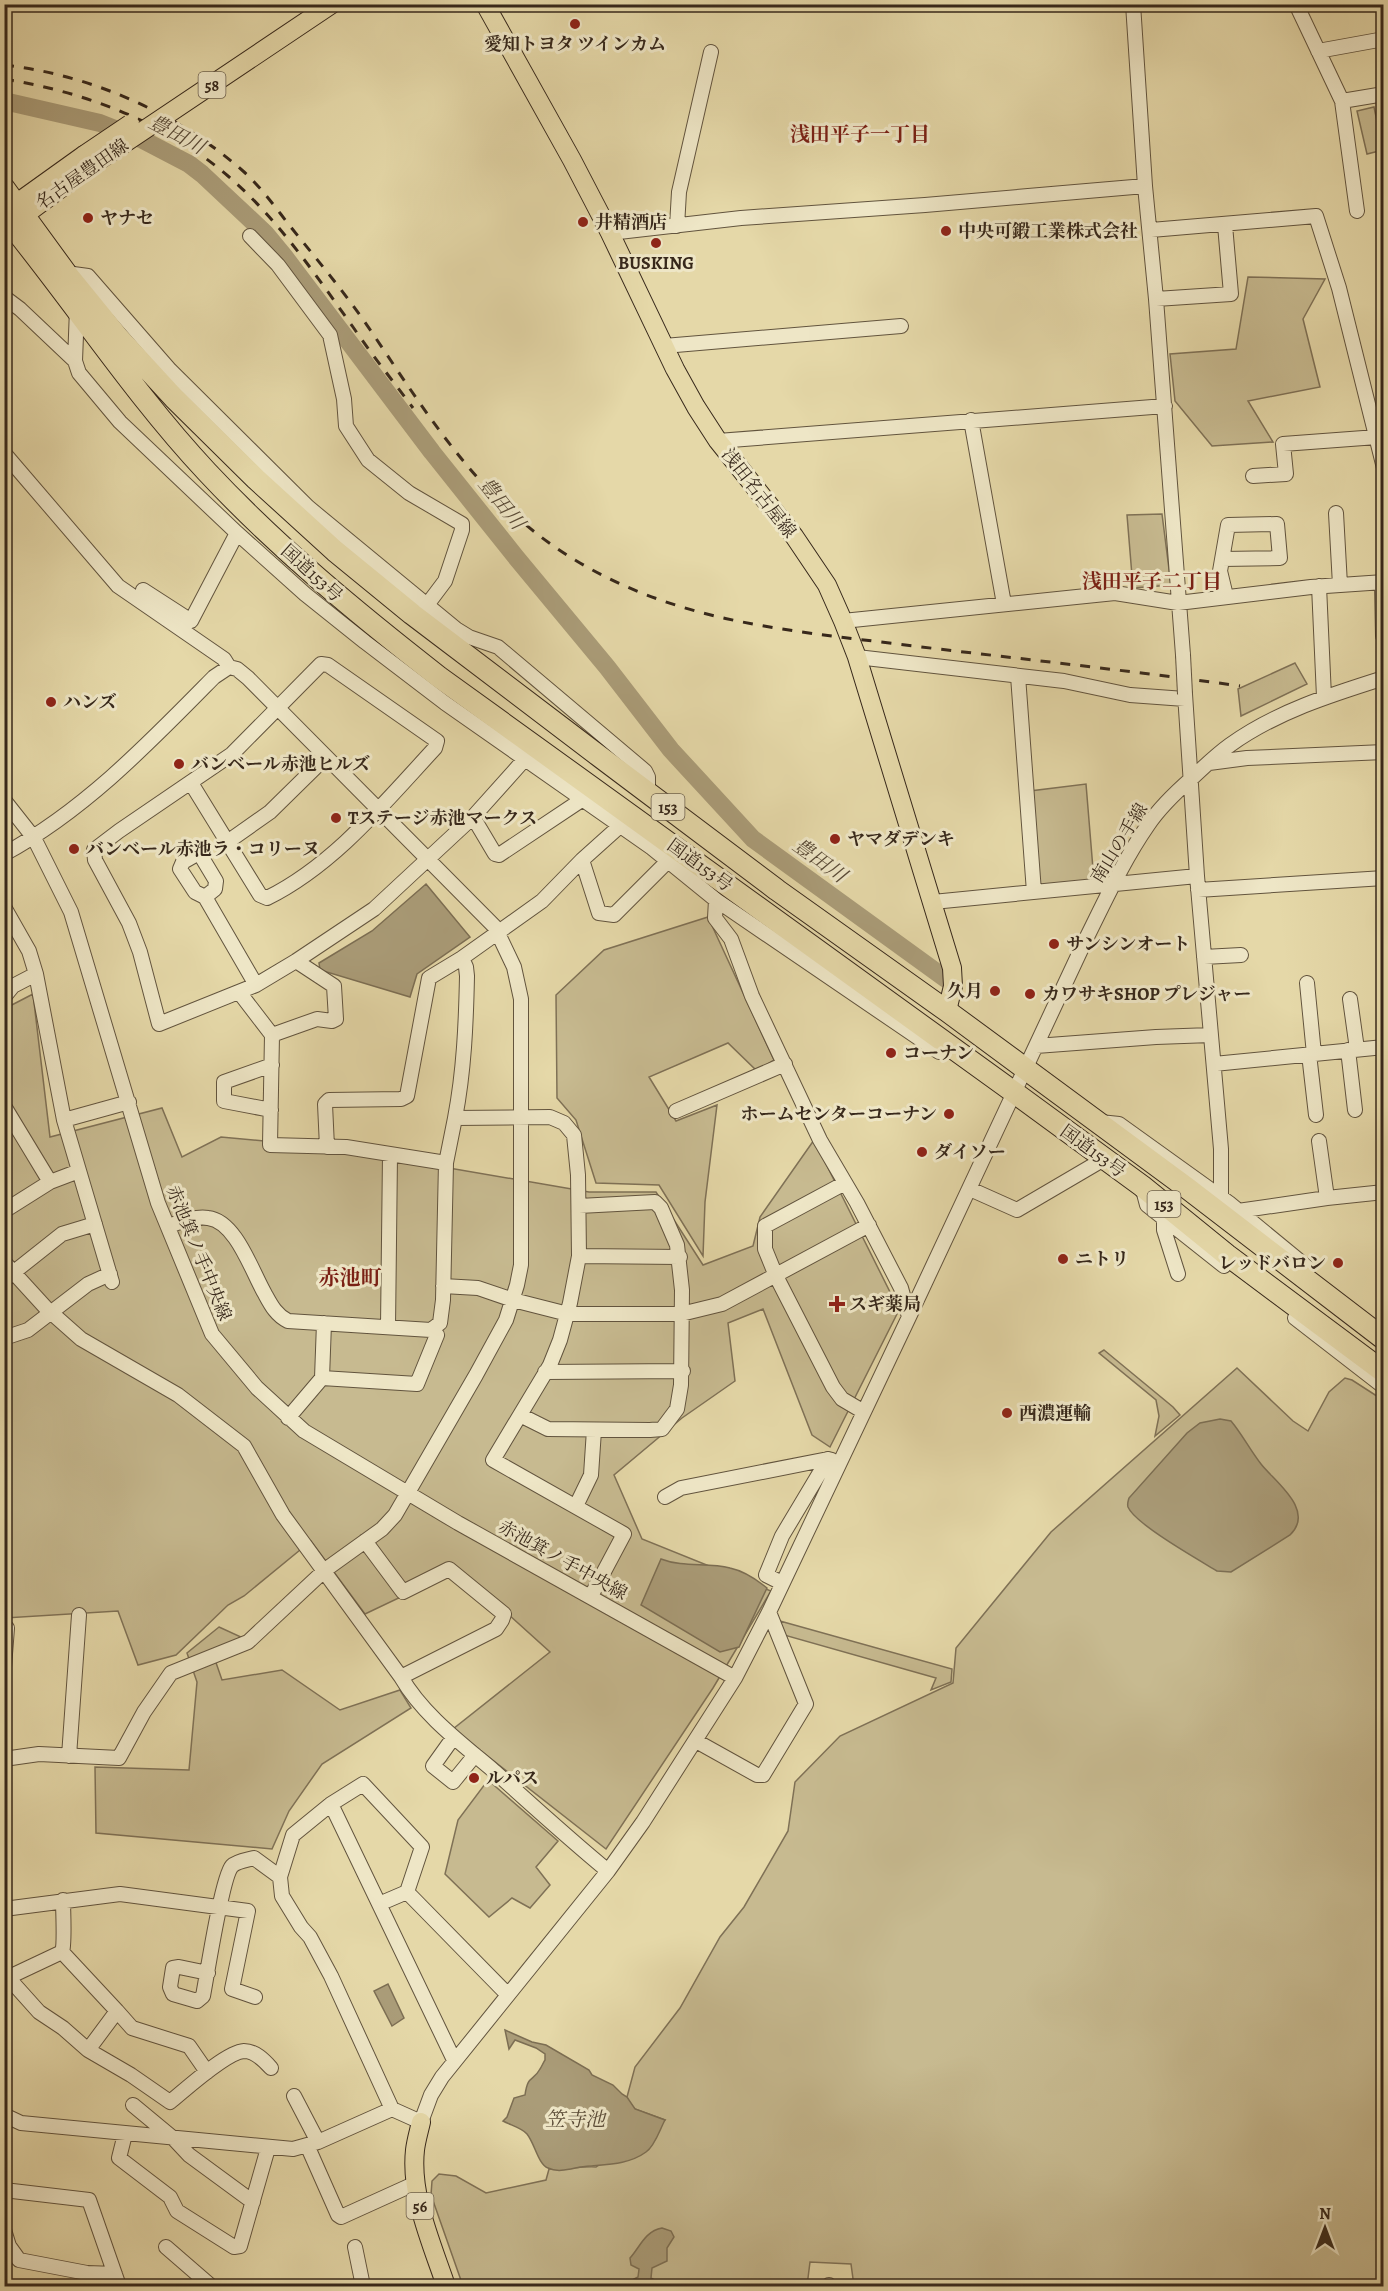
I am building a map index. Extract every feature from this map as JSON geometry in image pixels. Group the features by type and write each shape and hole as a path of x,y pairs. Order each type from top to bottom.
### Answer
{"highway":[{"name":"国道153号","path":"10,213 66,273 118,337 174,398 256,478 447,631 537,708 777,890 1098,1122 1383,1340"},
{"name":"国道153号","path":"10,213 146,402 206,472 255,521 338,597 587,795 766,913 959,1052 1142,1186 1223,1258 1289,1308 1383,1372"},
{"name":"153","path":"665,848 687,821"}],"main road":[{"name":"名古屋豊田線","path":"10,213 312,4"},
{"name":"名古屋豊田線","path":"88,160 332,4"},
{"name":"浅田名古屋線","path":"485,4 572,160 696,407 718,441 794,536 826,585 843,621 857,657 952,968 953,986 947,1011"},
{"name":"56","path":"421,2122 415,2150 416,2183 421,2208 446,2286"}],"street":[{"path":"1133,4 1145,186 1165,406 1192,779 1197,883 1221,1149 1221,1198"},
{"path":"1296,4 1342,101 1357,211"},
{"path":"1318,51 1383,39"},
{"path":"677,225 679,192 711,52"},
{"path":"1342,101 1383,94"},
{"path":"610,233 741,218 1145,186"},
{"path":"1150,230 1316,216 1339,288 1383,468"},
{"path":"1156,299 1231,294 1225,225"},
{"path":"250,236 278,265 330,335 344,399 346,426 368,460 409,493 462,524 446,581 427,605"},
{"path":"4,297 75,361"},
{"path":"77,309 75,361 79,373 120,422 237,533 305,594 445,703 524,760 587,795 621,825 665,848 716,900 716,918 731,939 752,996 820,1140 901,1288 909,1317"},
{"path":"664,346 902,326"},
{"path":"718,441 1165,406"},
{"path":"971,420 1004,604"},
{"path":"1253,476 1286,474 1283,444 1377,437"},
{"path":"4,453 118,586 224,659 229,667 237,669 248,678 429,859 499,933 514,967 521,999 521,1265 513,1300 506,1320 476,1375 406,1492 395,1515 382,1529 325,1570 248,1642 171,1673 144,1712 119,1758 39,1754 4,1759"},
{"path":"198,496 255,521"},
{"path":"1336,513 1340,585"},
{"path":"1222,559 1280,558 1277,524 1228,525 1222,559 1220,571 1226,596"},
{"path":"143,590 191,621 237,533"},
{"path":"344,548 427,605 447,631 498,647 645,771 648,777 648,792"},
{"path":"843,621 1115,593 1178,603 1319,586 1383,582 1383,636"},
{"path":"1319,586 1324,697"},
{"path":"305,594 338,597"},
{"path":"857,657 1064,681 1130,695 1185,696"},
{"path":"190,783 260,895 267,898 328,857 378,809 435,748 436,741 328,665 321,664 232,754 119,831 94,850 129,923 140,952 159,1024 256,985 374,909 472,817 524,760"},
{"path":"4,854 34,838 126,764 214,677 229,667"},
{"path":"1018,676 1034,892"},
{"name":"南山の手線","path":"834,1461 864,1412 1113,883 1150,822 1175,793 1209,763 1229,746 1263,724 1324,697 1383,678"},
{"path":"537,708 561,702"},
{"path":"1209,763 1246,758 1383,752"},
{"path":"226,843 270,812 326,757"},
{"path":"472,817 495,854 499,855 587,795"},
{"name":"赤池箕ノ手中央線","path":"4,800 34,838 71,912 168,1226 212,1334 257,1389 304,1431 406,1492 735,1678"},
{"path":"327,1147 325,1104 329,1100 401,1100 407,1096 429,978 499,933 542,901 582,860 621,825"},
{"path":"582,860 599,913 614,915 665,848"},
{"path":"933,903 1113,883 1383,878"},
{"path":"205,897 256,985"},
{"name":"153","path":"716,900 939,1052 959,1052"},
{"path":"4,907 30,951 64,1120 111,1278 88,1284 28,1330 4,1338"},
{"path":"766,913 768,935"},
{"path":"1204,957 1241,955"},
{"path":"431,1330 440,1323 446,1163 463,1080 467,976 462,958"},
{"path":"272,1035 308,1021 336,1019 334,986 296,961"},
{"path":"4,997 13,986 36,974"},
{"path":"1294,996 1308,989 1316,1115"},
{"path":"239,992 272,1035 270,1145 346,1147 446,1163"},
{"path":"1348,1006 1353,1049 1355,1110"},
{"path":"1036,1046 1156,1036 1211,1035"},
{"path":"1214,1064 1383,1047"},
{"path":"676,1111 785,1064"},
{"path":"271,1110 224,1101 225,1082 272,1065"},
{"path":"64,1120 129,1102"},
{"path":"4,1106 50,1182"},
{"path":"455,1118 557,1118 569,1128 574,1136 579,1206 579,1256 568,1314 560,1340 545,1372 494,1460 624,1534 591,1596"},
{"path":"1098,1122 1119,1124 1238,1211 1383,1326"},
{"path":"1319,1141 1327,1198"},
{"path":"388,1327 390,1155"},
{"path":"970,1188 1017,1210 1104,1159"},
{"path":"4,1211 50,1182 79,1171"},
{"path":"844,1183 765,1226 765,1249 776,1276 833,1387 842,1399 864,1412"},
{"path":"1142,1186 1147,1204 1164,1220 1223,1258"},
{"path":"1238,1211 1383,1192"},
{"path":"520,1415 548,1429 663,1429 677,1409 682,1371 680,1257 661,1208 654,1202 579,1206"},
{"path":"168,1226 188,1219 209,1217 222,1223 237,1239 253,1274 279,1316 288,1321 431,1330 437,1335 417,1384 322,1378"},
{"path":"1164,1220 1164,1230 1178,1274"},
{"path":"10,1276 63,1234 95,1224"},
{"path":"443,1286 478,1288 513,1300 568,1314 681,1314 722,1304 869,1226"},
{"path":"579,1256 680,1257"},
{"path":"4,1262 10,1276 81,1340 178,1395 244,1446 283,1515 325,1570 409,1691 453,1738 608,1871"},
{"path":"1284,1263 1306,1267"},
{"path":"1289,1308 1383,1387"},
{"path":"288,1418 322,1378 324,1323"},
{"path":"545,1372 682,1371"},
{"path":"576,1506 591,1475 594,1430"},
{"path":"665,1497 681,1488 834,1461"},
{"path":"379,1904 407,1892 422,1847 363,1784 330,1804 292,1834 280,1877 282,1896 310,1937 331,1976 392,2109 421,2122 431,2096 454,2060 608,1871 696,1742 735,1678 769,1612 834,1461"},
{"path":"782,1583 766,1575 782,1536 834,1461"},
{"path":"365,1541 403,1592 449,1569 504,1614 496,1629 401,1677"},
{"path":"696,1742 757,1775 763,1775 806,1704 769,1612"},
{"path":"69,1756 79,1615"},
{"path":"4,1668 6,1636"},
{"path":"453,1738 433,1766 453,1782 475,1755"},
{"path":"330,1804 454,2060"},
{"path":"208,1973 226,1875 234,1864 254,1858 280,1877"},
{"path":"407,1892 508,1995"},
{"path":"4,1909 120,1894 248,1911 232,1989 255,1997"},
{"path":"63,1900 62,1929 65,1946 62,1952 7,1975 39,2012 63,2028 88,2050 131,2075 170,2102 207,2072 241,2051 251,2052 271,2068"},
{"path":"62,1952 132,2028 189,2046 207,2072"},
{"path":"88,2050 117,2011"},
{"path":"294,2096 338,2216 341,2217 416,2183"},
{"path":"133,2105 174,2139 189,2155 253,2202"},
{"path":"4,2115 21,2123 293,2150 313,2144 392,2109"},
{"path":"125,2134 119,2158 170,2196 177,2211 234,2247 240,2246 268,2148"},
{"path":"4,2190 89,2200 117,2280 87,2280 19,2260 9,2246 4,2230"},
{"path":"166,2247 174,2262 211,2286"},
{"path":"355,2247 363,2286"}],"shaded area":[{"path":"1374,107 1383,150 1367,154 1357,111"},
{"path":"1248,277 1325,279 1303,319 1320,387 1248,401 1273,442 1212,446 1175,401 1170,354 1236,349"},
{"path":"1162,514 1171,585 1133,588 1127,515"},
{"path":"1295,663 1307,684 1241,716 1238,689"},
{"path":"1086,784 1094,881 1041,887 1037,884 1030,791"},
{"path":"708,917 774,1060 757,1071 728,1043 649,1077 676,1121 717,1105 705,1202 703,1256 659,1185 596,1183 576,1120 557,1098 556,995 604,950"},
{"path":"33,994 50,1137 162,1108 182,1157 221,1137 327,1147 589,1192 656,1192 703,1265 753,1246 760,1217 814,1140 899,1310 830,1447 812,1435 763,1309 728,1323 735,1381 682,1418 614,1475 642,1539 771,1591 713,1688 606,1849 453,1729 550,1652 508,1614 453,1572 365,1614 311,1541 244,1596 228,1605 176,1655 138,1665 118,1611 5,1618 4,1009"},
{"path":"1104,1350 1180,1415 1155,1436 1159,1416 1156,1400 1099,1353"},
{"path":"1237,1368 1293,1421 1308,1431 1329,1392 1345,1378 1383,1400 1383,2286 854,2286 851,2264 810,2262 807,2286 463,2286 431,2195 432,2181 439,2174 456,2176 486,2193 546,2180 549,2169 596,2167 665,2120 635,2109 629,2102 627,2097 635,2067 680,2008 720,1937 744,1907 788,1831 795,1782 840,1736 953,1683 956,1648 1051,1532"},
{"path":"780,1621 952,1669 951,1682 931,1690 936,1678 784,1635"},
{"path":"219,1627 241,1637 213,1654 222,1680 282,1670 340,1710 400,1690 411,1708 322,1764 289,1811 272,1849 96,1833 95,1767 189,1770 197,1682 187,1653"},
{"path":"488,1780 558,1841 536,1867 550,1885 530,1908 512,1898 489,1917 445,1874 458,1820"}],"water":[{"path":"426,884 470,937 417,974 410,997 320,970 319,963 372,931"},
{"path":"1220,1419 1231,1421 1261,1464 1290,1496 1296,1506 1298,1516 1297,1525 1290,1535 1231,1572 1217,1571 1168,1541 1142,1523 1128,1507 1129,1498 1187,1433 1200,1423"},
{"path":"661,1559 735,1569 767,1588 739,1647 720,1652 641,1605"},
{"path":"388,1984 404,2018 392,2026 374,1991"},
{"name":"笠寺池","path":"505,2030 532,2042 546,2045 589,2070 592,2075 613,2085 627,2097 635,2109 665,2120 652,2146 639,2157 623,2162 568,2170 545,2166 527,2134 503,2121 507,2117 514,2098 525,2095 529,2081 545,2060 545,2054 515,2040 509,2049"},
{"path":"662,2228 671,2231 674,2237 667,2248 667,2261 652,2268 651,2278 664,2286 621,2286 638,2277 639,2269 631,2265 630,2258 651,2232"}],"waterway":[{"name":"豊田川","path":"4,101 100,123 143,140 189,164 202,174 265,233 432,452 607,667 671,750 753,839 946,979"}],"railway":[{"path":"4,65 69,78 132,100 190,131 243,171 268,197 342,291 438,429 488,488 515,516 546,541 580,563 618,583 656,599 695,611 774,628 1240,686"},
{"path":"4,79 64,92 123,112 178,140 228,176 280,229 413,408"}],"place":[{"name":"愛知トヨタ ツインカム","path":"575,24"},
{"name":"ヤナセ","path":"88,218"},
{"name":"井精酒店","path":"583,222"},
{"name":"中央可鍛工業株式会社","path":"946,231"},
{"name":"BUSKING","path":"656,243"},
{"name":"ハンズ","path":"51,702"},
{"name":"バンベール赤池ヒルズ","path":"179,764"},
{"name":"Tステージ赤池マークス","path":"336,818"},
{"name":"ヤマダデンキ","path":"835,839"},
{"name":"バンベール赤池ラ・コリーヌ","path":"74,849"},
{"name":"サンシンオート","path":"1054,944"},
{"name":"久月","path":"995,991"},
{"name":"カワサキSHOP プレジャー","path":"1030,994"},
{"name":"コーナン","path":"891,1053"},
{"name":"ホームセンターコーナン","path":"949,1114"},
{"name":"ダイソー","path":"922,1152"},
{"name":"ニトリ","path":"1063,1259"},
{"name":"レッドバロン","path":"1338,1263"},
{"name":"スギ薬局","path":"837,1304"},
{"name":"西濃運輸","path":"1007,1413"},
{"name":"ルパス","path":"474,1778"}],"district":[{"name":"浅田平子一丁目","path":"860,134"},
{"name":"浅田平子二丁目","path":"1152,581"},
{"name":"赤池町","path":"350,1278"}]}
